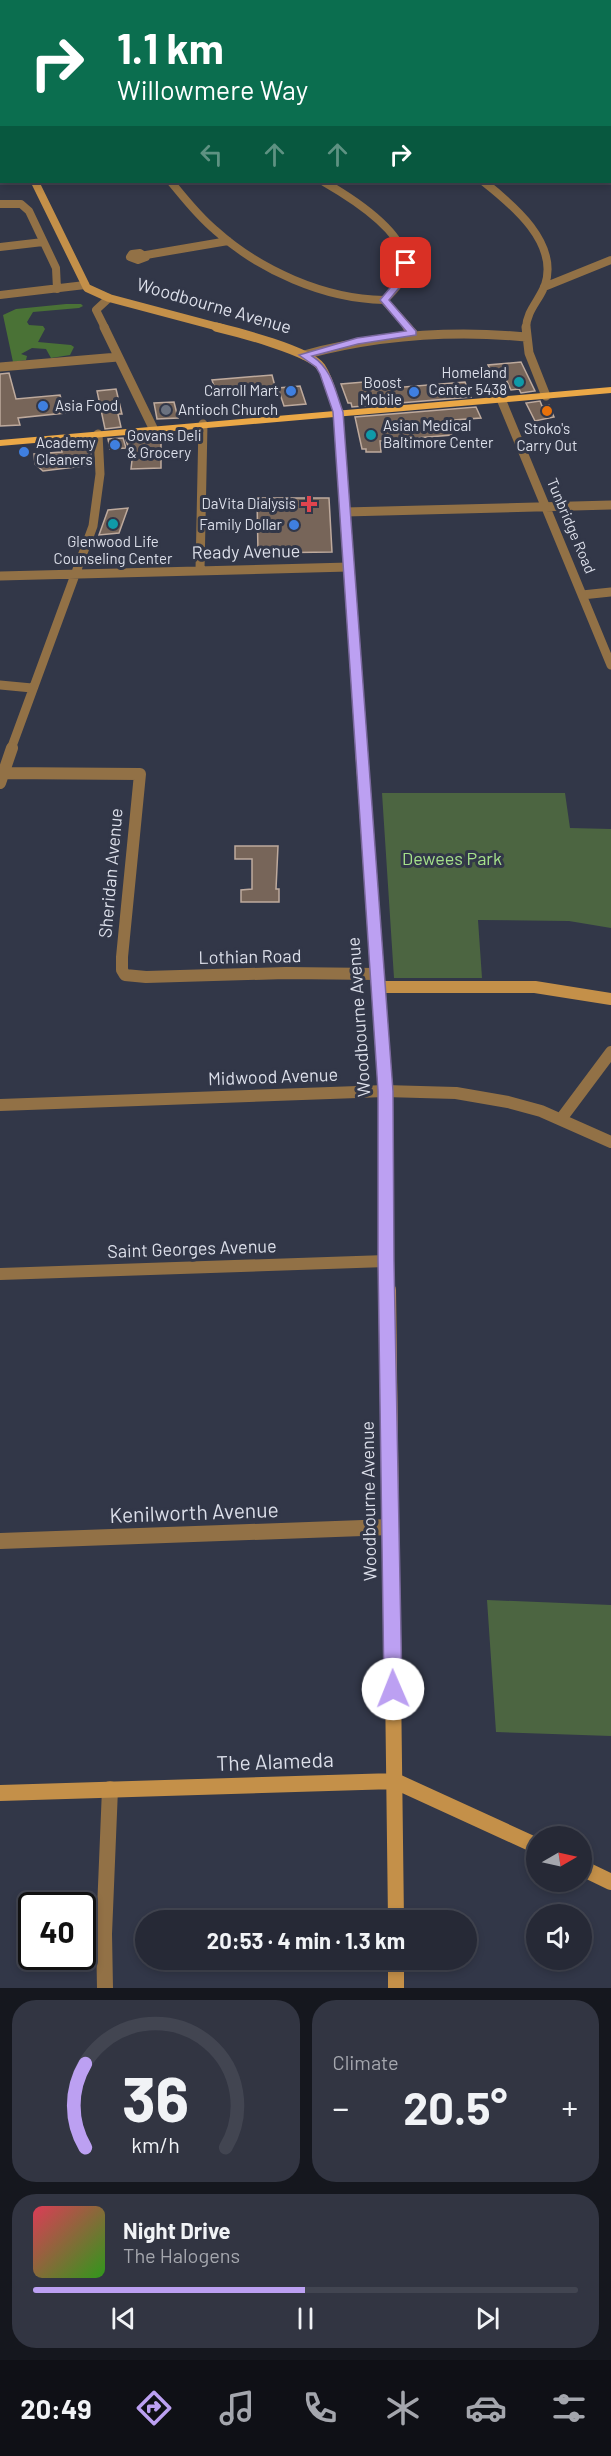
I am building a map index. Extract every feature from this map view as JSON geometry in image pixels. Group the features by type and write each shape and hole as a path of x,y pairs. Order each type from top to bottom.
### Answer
{"main road":[{"path":"0,443 611,390"}],"street":[{"path":"0,295 85,285 34,183"},
{"path":"172,183 201,216 228,241 267,265 319,288 362,300 384,300 394,290 406,269 406,263 398,244 362,206 326,183"},
{"path":"484,183 511,204 536,235 545,260 544,287 528,314 526,337 529,357 546,396"},
{"path":"0,204 18,203 26,207 57,273 54,281 57,289"},
{"path":"146,255 228,241"},
{"path":"0,247 43,242"},
{"path":"544,287 610,262"},
{"name":"Woodbourne Avenue","path":"85,285 90,291 109,298 240,333 304,355 320,365 338,412 386,1091 386,1261 396,1910"},
{"path":"109,298 96,310 153,428"},
{"path":"384,300 413,333"},
{"path":"304,355 357,341 413,333 476,333 526,337"},
{"path":"0,367 118,357"},
{"name":"Tunbridge Road","path":"501,399 611,665"},
{"path":"200,570 203,424"},
{"path":"1,776 62,612 73,574 80,562 93,526 98,502 101,460 98,434"},
{"path":"345,512 611,505"},
{"name":"Ready Avenue","path":"0,576 349,567"},
{"path":"582,595 611,592"},
{"path":"0,685 32,688"},
{"name":"Sheridan Avenue","path":"1,776 140,774 122,957 122,970 125,975"},
{"name":"Lothian Road","path":"125,975 146,977 286,973 378,980 535,987 611,999"},
{"path":"561,1119 611,1052"},
{"name":"Midwood Avenue","path":"0,1105 386,1091 456,1093 541,1111 611,1142"},
{"name":"Saint Georges Avenue","path":"0,1274 386,1261"},
{"name":"Kenilworth Avenue","path":"0,1541 390,1527"},
{"name":"The Alameda","path":"0,1792 395,1781 526,1841"},
{"path":"105,1988 104,1934 110,1790"},
{"path":"592,1873 611,1882"},
{"path":"396,1970 396,1988"}],"green space":[{"path":"66,304 83,306 33,312 27,322 29,325 43,326 45,329 38,342 71,345 74,347 70,355 51,358 46,349 32,348 21,354 27,356 26,360 13,362 3,315 16,309"},
{"name":"Dewees Park","path":"382,793 565,793 570,828 611,829 611,928 569,921 478,920 482,978 394,978"},
{"path":"487,1600 611,1605 611,1736 496,1732"}],"building":[{"name":"Homeland Center 5438","path":"521,362 535,391 521,393 519,389 511,390 504,375 493,375 488,365"},
{"path":"9,373 16,399 60,395 65,413 18,418 20,425 0,426 0,374"},
{"path":"272,375 276,390 217,395 212,380"},
{"path":"364,382 367,390 465,382 471,397 352,407 351,403 348,403 341,384"},
{"path":"300,386 306,404 284,406 278,388"},
{"path":"116,389 122,414 118,414 121,427 105,429 97,391"},
{"path":"540,401 542,406 549,405 554,417 535,421 526,403"},
{"name":"Antioch Church","path":"174,402 178,418 157,419 154,403"},
{"path":"476,407 481,418 454,420 458,430 450,430 452,435 380,441 381,452 366,452 366,449 362,449 355,417"},
{"path":"161,437 161,468 131,469 132,460 126,440"},
{"path":"123,438 126,448 110,449 108,439"},
{"path":"91,440 91,465 43,471 35,464 34,454 62,452 61,446"},
{"name":"Family Dollar","path":"257,498 329,498 332,552 258,553"},
{"name":"Glenwood Life Counseling Center","path":"128,508 119,533 99,535 108,510"},
{"path":"235,846 278,846 276,889 279,889 279,902 241,902 241,890 252,889 252,859 235,859"}],"place":[{"name":"Homeland Center 5438","path":"519,382"},
{"name":"Carroll Mart","path":"291,391"},
{"name":"Boost Mobile","path":"414,392"},
{"name":"Asia Food","path":"43,406"},
{"name":"Antioch Church","path":"166,410"},
{"name":"Stoko's Carry Out","path":"547,411"},
{"name":"Asian Medical Baltimore Center","path":"371,435"},
{"name":"Govans Deli & Grocery","path":"115,445"},
{"name":"Academy Cleaners","path":"24,452"},
{"name":"DaVita Dialysis","path":"309,504"},
{"name":"Glenwood Life Counseling Center","path":"113,524"},
{"name":"Family Dollar","path":"294,525"}],"route":[{"path":"393,1689 386,1261 386,1091 380,987 377,974 338,412 320,365 304,355 357,341 413,333 384,300 394,290 406,269 406,263"}]}
